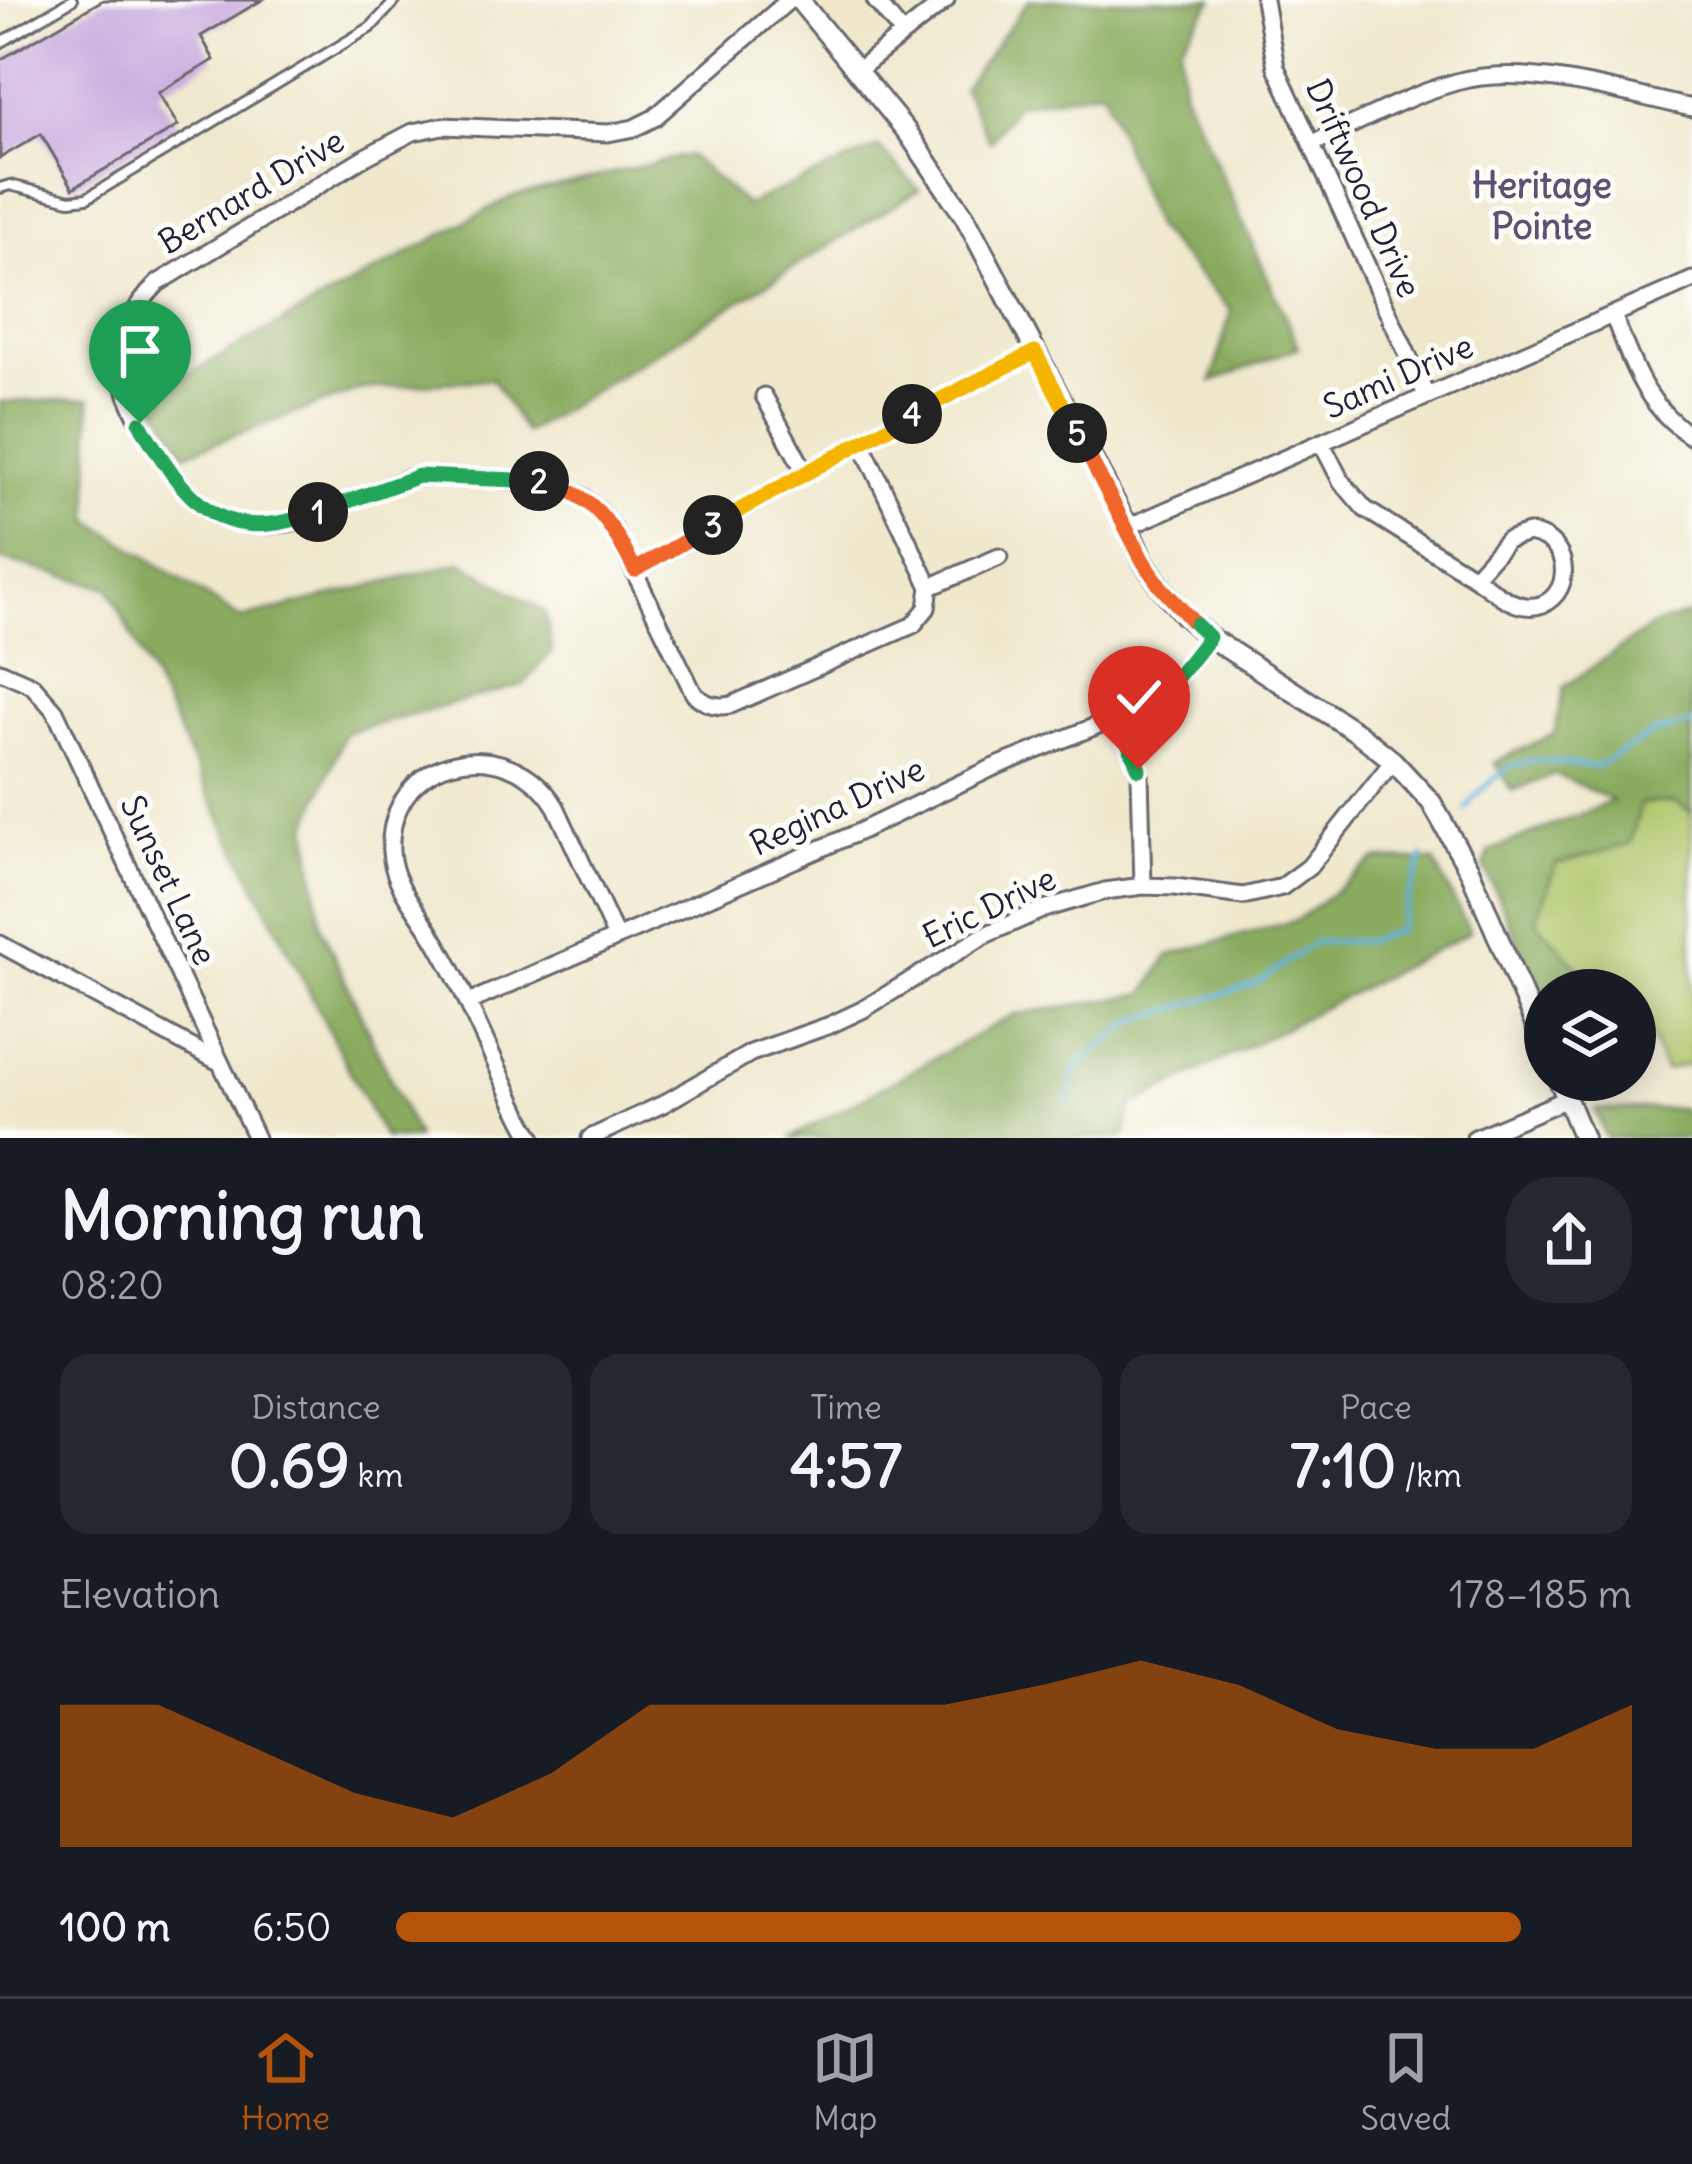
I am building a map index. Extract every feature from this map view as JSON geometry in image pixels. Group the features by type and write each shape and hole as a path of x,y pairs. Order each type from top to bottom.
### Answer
{"street":[{"name":"Bernard Drive","path":"789,0 664,110 634,128 608,133 443,126 413,132 365,157 164,278 142,299 126,327 121,374 129,403 180,486 205,510 226,520 253,526 292,522 419,476 540,481 566,488 599,511 614,530 694,694 714,706 731,705 914,625 927,608 930,586"},
{"path":"800,0 920,148 965,217 1160,586 1209,637 1358,733 1394,760 1432,802 1524,1000"},
{"path":"875,0 903,34"},
{"path":"858,70 946,0"},
{"name":"Driftwood Drive","path":"1264,0 1276,67 1426,395"},
{"path":"1312,144 1424,92 1488,76 1538,76 1692,108"},
{"name":"Sami Drive","path":"1128,527 1692,280"},
{"path":"1612,315 1647,394 1666,418 1692,436"},
{"path":"635,570 860,442 1035,352"},
{"path":"764,396 805,472"},
{"path":"860,442 930,586 999,557"},
{"path":"1321,442 1340,481 1365,509 1513,603 1536,606 1554,595 1561,586 1564,565 1552,542 1528,533 1507,540 1474,577"},
{"name":"Regina Drive","path":"469,1002 861,831 992,768 1143,706 1166,690 1209,637"},
{"name":"Sunset Lane","path":"0,671 32,685 55,711 256,1138"},
{"path":"1118,718 1139,769 1143,886"},
{"path":"533,1138 469,1002 402,890 391,855 392,837 412,789 437,769 466,760 499,761 515,767 543,788 556,806 616,937"},
{"name":"Eric Drive","path":"590,1138 663,1104 751,1053 862,1010 1008,924 1082,896 1143,886 1243,896 1282,887 1309,867 1394,760"},
{"path":"0,944 220,1062"},
{"path":"1475,1138 1565,1101"},
{"path":"1567,1101 1583,1138"}],"lane":[{"path":"0,43 72,0"},
{"path":"0,188 10,185 70,200 87,198 371,27 396,0"}],"green space":[{"path":"1029,0 1213,0 1180,46 1183,90 1299,347 1212,382 1231,311 1155,228 1102,89 1016,105 990,142 963,88"},
{"path":"879,147 919,190 525,433 492,379 361,389 185,454 151,394 511,197 689,155 746,205"},
{"path":"90,399 90,520 241,619 462,562 545,612 552,651 523,685 345,733 308,825 321,927 417,1138 384,1138 109,588 0,559 0,402"},
{"path":"1692,613 1692,813 1676,802 1641,803 1630,844 1556,864 1536,921 1580,969 1530,969 1484,866 1490,851 1613,801 1555,774 1512,791 1494,762 1554,734 1564,687 1652,626"},
{"path":"1676,802 1692,813 1692,1063 1665,1070 1656,1049 1656,969 1580,969 1536,921 1556,864 1629,844 1640,803"},
{"path":"1376,859 1434,861 1470,932 1132,1106 1124,1138 790,1138 1013,1015 1144,994 1169,955 1297,920"},
{"path":"1680,1108 1692,1119 1692,1138 1606,1138 1595,1110"}],"building":[{"path":"103,0 262,0 201,36 214,60 158,93 178,126 73,188 41,134 0,158 0,60"}],"waterway":[{"path":"1466,809 1509,766 1534,760 1596,767 1654,733 1692,724"},
{"path":"1067,1102 1077,1066 1134,1021 1258,983 1314,942 1366,941 1397,931 1423,856"}],"district":[{"name":"Heritage Pointe","path":"1542,206"}],"route":[{"path":"140,423 180,486 205,510 226,520 253,526 292,522 419,476 540,481 566,488 599,511 635,570 805,472 1035,352 1143,561 1185,616 1209,637 1166,690 1118,718 1139,769"}]}
